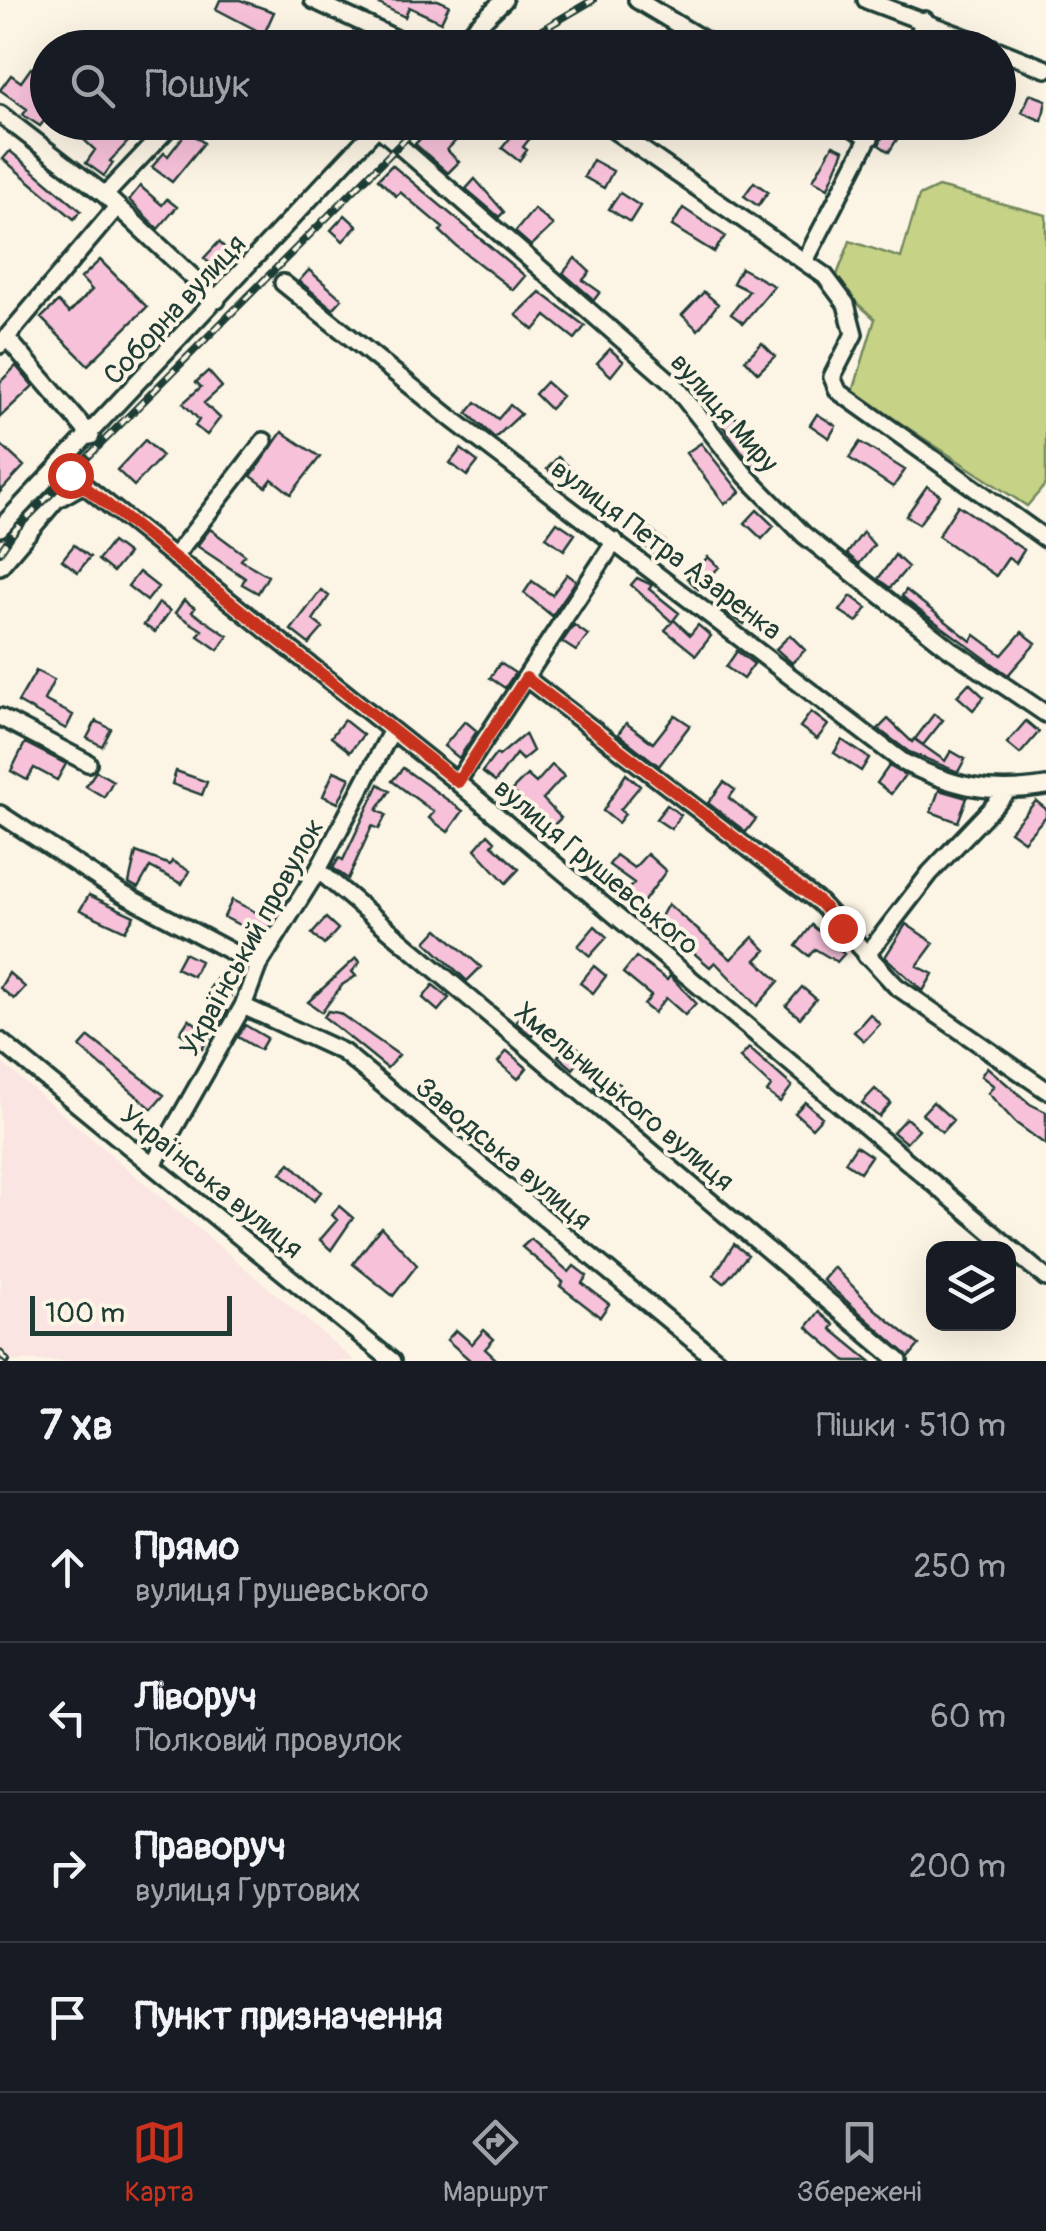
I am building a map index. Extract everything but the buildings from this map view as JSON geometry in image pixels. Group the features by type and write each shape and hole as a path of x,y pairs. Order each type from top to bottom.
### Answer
{"street":[{"path":"314,0 378,30"},
{"path":"473,30 504,0"},
{"path":"637,0 687,30"},
{"path":"866,0 950,30"},
{"path":"920,30 925,20"},
{"path":"1016,56 1046,69"},
{"path":"0,114 30,138"},
{"path":"33,140 111,201 217,300"},
{"path":"90,436 3,342 160,140"},
{"name":"Соборна вулиця","path":"0,528 366,140"},
{"name":"вулиця Миру","path":"397,140 673,384 746,476 804,535 950,649 1046,714"},
{"path":"629,140 806,259 846,304 854,334 832,377 838,392 1046,539"},
{"path":"806,259 869,140"},
{"name":"вулиця Петра Азаренка","path":"284,283 903,762 948,784 1007,792 1046,786"},
{"path":"174,557 264,441"},
{"name":"вулиця Грушевського","path":"60,466 458,782 1046,1278"},
{"path":"0,566 56,500 82,485"},
{"path":"458,782 615,541"},
{"path":"526,678 820,903 896,986 1046,1090"},
{"path":"0,717 88,763"},
{"name":"Український провулок","path":"153,1165 243,1006 258,966 318,870 391,732"},
{"path":"866,956 930,873 1007,792"},
{"path":"0,814 120,892 258,966"},
{"name":"Хмельницького вулиця","path":"318,870 899,1361"},
{"name":"Заводська вулиця","path":"243,1006 343,1052 718,1361"},
{"name":"Українська вулиця","path":"0,1042 392,1361"}],"shaded area":[{"path":"0,1061 355,1361 0,1361"}],"green space":[{"path":"938,187 1046,215 1046,484 1027,506 853,392 875,319 834,283 850,241 901,258 919,196"}],"railway":[{"path":"542,30 593,0"},
{"path":"0,552 15,530 404,140"},
{"path":"0,1353 7,1361"}],"route":[{"path":"70,475 458,782 526,678 820,903 842,928"}]}
